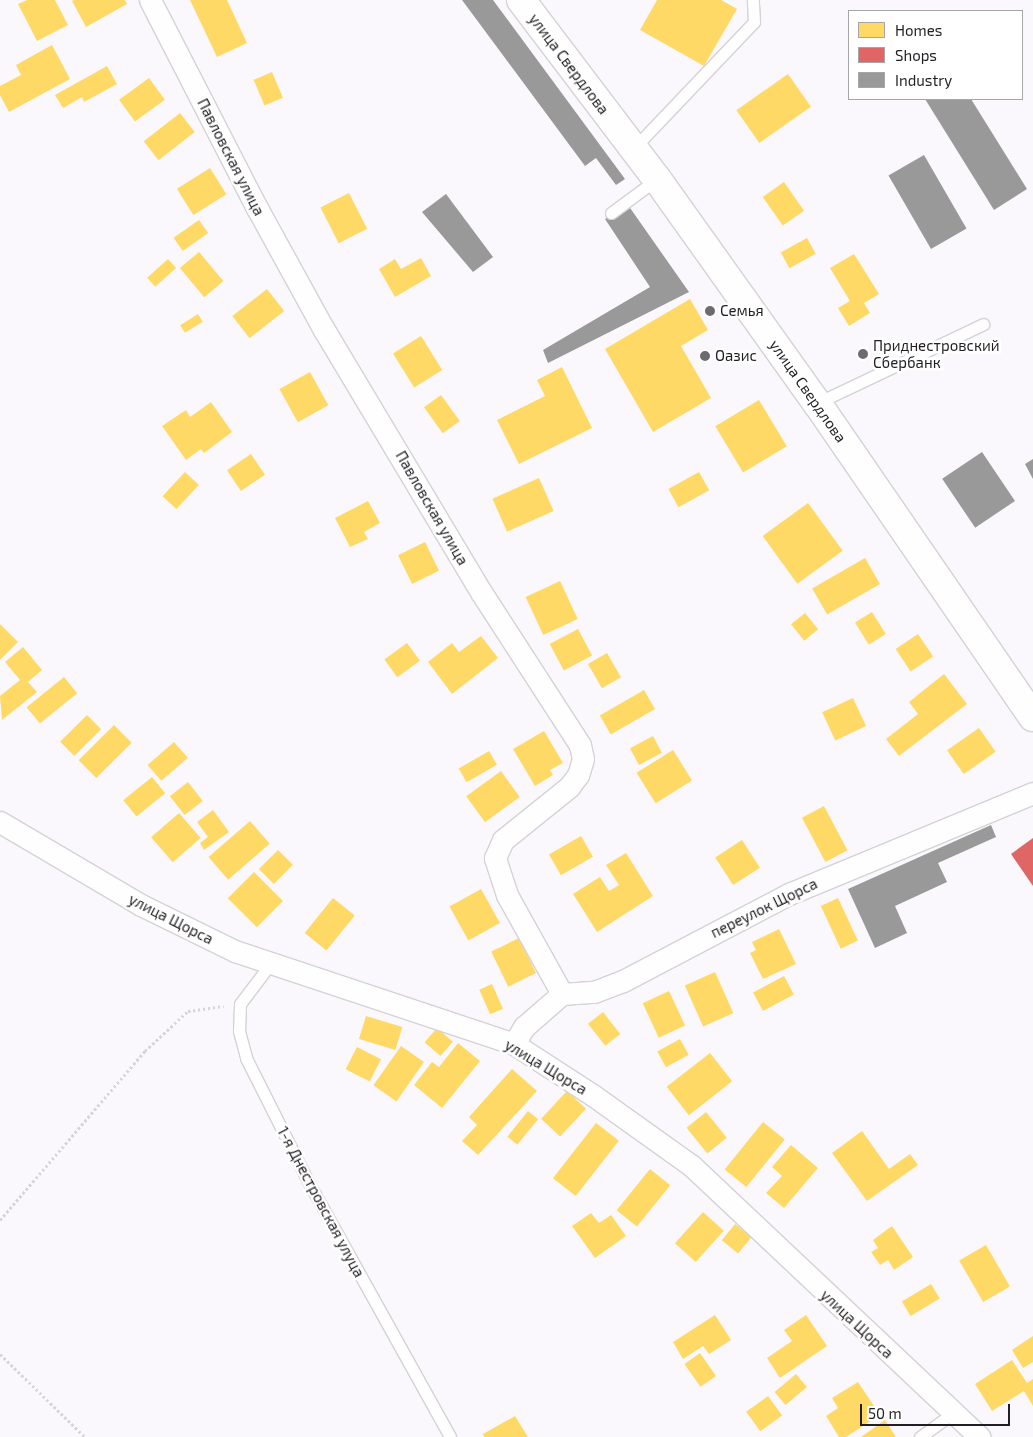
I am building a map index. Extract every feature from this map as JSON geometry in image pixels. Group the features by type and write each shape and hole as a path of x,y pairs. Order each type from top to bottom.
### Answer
{"highway":[{"name":"улица Свердлова","path":"521,0 656,179 817,403 1033,717"}],"street":[{"name":"Павловская улица","path":"150,0 257,208 323,328 481,592 580,744 582,759 573,781 503,840 495,858 507,895 562,994"},
{"name":"переулок Щорса","path":"562,994 594,992 623,982 790,894 1033,793"},
{"name":"улица Щорса","path":"0,822 141,905 236,951 514,1044 594,1096 692,1166 952,1414 980,1437"},
{"path":"514,1044 524,1027 562,994"}],"lane":[{"path":"633,149 754,22 753,0"},
{"path":"611,213 656,179"},
{"path":"817,403 983,324"},
{"path":"240,1004 270,963"},
{"name":"1-я Днестровская улуца","path":"240,1004 239,1031 246,1058 310,1184 450,1437"},
{"path":"920,1437 952,1414"}],"path":[{"path":"0,1220 145,1051 188,1011 240,1004"},
{"path":"0,1354 85,1437"}],"building: Homes":[{"path":"27,0 55,0 68,25 37,41 18,4"},
{"path":"125,0 127,4 86,27 72,1"},
{"path":"190,0 227,0 247,43 217,57"},
{"path":"657,0 721,0 737,9 704,66 640,30"},
{"path":"52,45 70,79 9,112 0,95 0,86 21,75 16,65"},
{"path":"107,66 117,84 84,102 82,97 63,108 55,95"},
{"path":"272,72 283,98 265,106 254,80"},
{"path":"788,74 811,107 759,143 736,110"},
{"path":"149,78 165,100 135,122 119,100"},
{"path":"180,113 195,132 159,160 144,141"},
{"path":"210,168 226,194 193,215 177,189"},
{"path":"784,182 804,211 783,226 763,197"},
{"path":"349,193 367,229 339,243 320,208"},
{"path":"199,220 208,233 183,251 174,238"},
{"path":"807,238 816,254 789,268 781,253"},
{"path":"199,252 223,281 204,297 180,268"},
{"path":"854,254 879,294 864,303 870,313 849,326 838,308 850,301 830,268"},
{"path":"421,258 431,276 395,297 379,269 395,259 401,269"},
{"path":"168,259 176,268 155,287 147,278"},
{"path":"267,289 284,311 250,338 232,316"},
{"path":"690,299 708,330 681,346 711,398 653,432 605,349"},
{"path":"198,314 203,322 185,333 180,325"},
{"path":"421,336 442,370 414,387 393,353"},
{"path":"562,367 592,428 519,464 497,420 545,396 537,380"},
{"path":"310,372 328,405 298,422 279,389"},
{"path":"441,395 460,421 443,433 424,407"},
{"path":"759,400 787,446 743,473 715,426"},
{"path":"211,402 232,432 204,453 201,449 186,460 162,426 186,410 190,417"},
{"path":"251,454 265,475 241,491 227,470"},
{"path":"185,472 199,485 176,509 162,496"},
{"path":"699,472 709,490 679,507 668,489"},
{"path":"539,478 554,511 507,532 492,499"},
{"path":"368,501 380,523 364,532 368,539 350,547 335,518"},
{"path":"808,503 843,551 797,584 763,536"},
{"path":"425,542 439,571 412,584 398,555"},
{"path":"865,558 880,584 827,614 812,588"},
{"path":"560,581 578,619 543,635 526,597"},
{"path":"872,612 886,634 869,645 855,623"},
{"path":"805,613 818,629 804,641 791,624"},
{"path":"0,624 18,642 0,660"},
{"path":"578,629 592,655 564,671 550,644"},
{"path":"918,634 933,656 911,671 896,649"},
{"path":"481,636 498,658 452,694 428,662 452,643 459,652"},
{"path":"407,643 420,661 397,677 384,659"},
{"path":"23,647 42,670 28,682 37,692 2,720 0,696 20,680 5,662"},
{"path":"607,653 621,677 602,688 588,664"},
{"path":"944,674 967,704 899,756 886,739 918,714 909,702"},
{"path":"64,677 77,693 40,724 27,707"},
{"path":"644,690 655,709 611,735 600,716"},
{"path":"853,698 866,726 835,740 822,712"},
{"path":"87,715 101,729 74,756 60,742"},
{"path":"114,725 132,743 96,778 79,760"},
{"path":"979,728 996,752 964,774 947,750"},
{"path":"544,731 563,763 550,770 553,775 535,786 513,749"},
{"path":"653,736 662,753 639,765 630,748"},
{"path":"174,742 188,758 161,781 148,765"},
{"path":"673,750 692,781 656,803 637,773"},
{"path":"489,751 497,765 467,782 459,768"},
{"path":"501,771 520,797 485,822 466,796"},
{"path":"152,777 165,793 136,817 123,800"},
{"path":"188,782 203,801 185,815 170,796"},
{"path":"824,806 847,850 825,862 802,818"},
{"path":"213,810 229,832 204,850 200,843 208,837 197,822"},
{"path":"179,813 201,838 173,862 151,837"},
{"path":"250,821 270,844 228,880 208,857"},
{"path":"581,836 593,857 561,875 549,854"},
{"path":"742,840 760,868 733,885 715,857"},
{"path":"278,850 293,865 274,884 259,869"},
{"path":"626,853 653,896 597,932 573,894 600,877 609,891 619,885 606,865"},
{"path":"254,872 283,901 257,927 228,898"},
{"path":"481,889 500,923 468,941 450,906"},
{"path":"333,898 355,916 326,951 305,933"},
{"path":"838,898 858,941 841,949 821,906"},
{"path":"779,929 796,964 763,979 750,953 756,950 752,942"},
{"path":"519,938 536,973 508,987 491,952"},
{"path":"715,972 733,1013 703,1027 685,985"},
{"path":"784,976 794,995 763,1011 753,992"},
{"path":"492,984 503,1009 490,1014 479,990"},
{"path":"669,991 685,1025 659,1038 643,1003"},
{"path":"603,1012 620,1034 605,1046 588,1024"},
{"path":"366,1016 402,1027 395,1050 359,1039"},
{"path":"437,1028 453,1042 440,1056 425,1042"},
{"path":"680,1039 689,1055 666,1067 657,1052"},
{"path":"458,1043 480,1061 442,1108 414,1085 432,1062 439,1067"},
{"path":"401,1046 424,1062 396,1101 373,1085"},
{"path":"357,1047 381,1059 370,1082 346,1069"},
{"path":"710,1053 732,1081 689,1115 667,1087"},
{"path":"512,1069 537,1091 478,1155 462,1141 477,1125 469,1117"},
{"path":"567,1091 586,1109 560,1137 541,1119"},
{"path":"528,1111 538,1119 517,1145 507,1137"},
{"path":"706,1112 727,1138 707,1153 687,1128"},
{"path":"763,1122 785,1140 746,1187 725,1169"},
{"path":"596,1123 619,1141 576,1196 553,1178"},
{"path":"862,1131 889,1169 910,1154 918,1165 867,1201 832,1153"},
{"path":"791,1145 818,1168 784,1208 766,1193 782,1176 772,1167"},
{"path":"650,1169 670,1185 637,1227 617,1210"},
{"path":"703,1212 724,1231 696,1262 675,1243"},
{"path":"591,1213 599,1223 611,1215 626,1236 595,1258 572,1226"},
{"path":"735,1224 751,1237 738,1254 722,1240"},
{"path":"892,1226 913,1257 894,1270 888,1260 880,1265 871,1252 878,1248 873,1240"},
{"path":"986,1245 1010,1287 983,1302 959,1260"},
{"path":"931,1284 940,1299 911,1316 902,1302"},
{"path":"715,1315 731,1340 709,1354 703,1346 683,1359 673,1342"},
{"path":"806,1315 827,1346 780,1378 767,1358 792,1341 784,1330"},
{"path":"1033,1336 1033,1362 1023,1368 1012,1350"},
{"path":"700,1353 716,1376 700,1387 684,1364"},
{"path":"1012,1360 1027,1383 1033,1379 1033,1406 1024,1391 992,1411 975,1384"},
{"path":"796,1374 807,1387 785,1405 775,1392"},
{"path":"858,1382 880,1415 846,1437 839,1437 826,1416 838,1408 832,1398"},
{"path":"768,1396 782,1415 760,1431 746,1412"},
{"path":"515,1416 528,1437 484,1437 483,1434"},
{"path":"885,1420 896,1437 861,1437"}],"building: Shops":[{"path":"1033,838 1033,886 1011,854"}],"building: Industry":[{"path":"462,0 493,0 625,179 616,185 596,158 585,166"},
{"path":"926,100 972,100 1027,189 994,210"},
{"path":"924,155 966,229 931,249 888,176"},
{"path":"446,194 493,257 473,272 422,212"},
{"path":"628,205 689,292 548,363 543,350 650,287 605,219"},
{"path":"982,452 1015,501 975,528 942,479"},
{"path":"1033,459 1033,479 1025,464"},
{"path":"991,825 996,837 938,863 947,882 895,906 907,933 875,948 848,889"}],"place":[{"name":"Семья","path":"710,311"},
{"name":"Приднестровский Сбербанк","path":"863,354"},
{"name":"Оазис","path":"705,356"}]}
